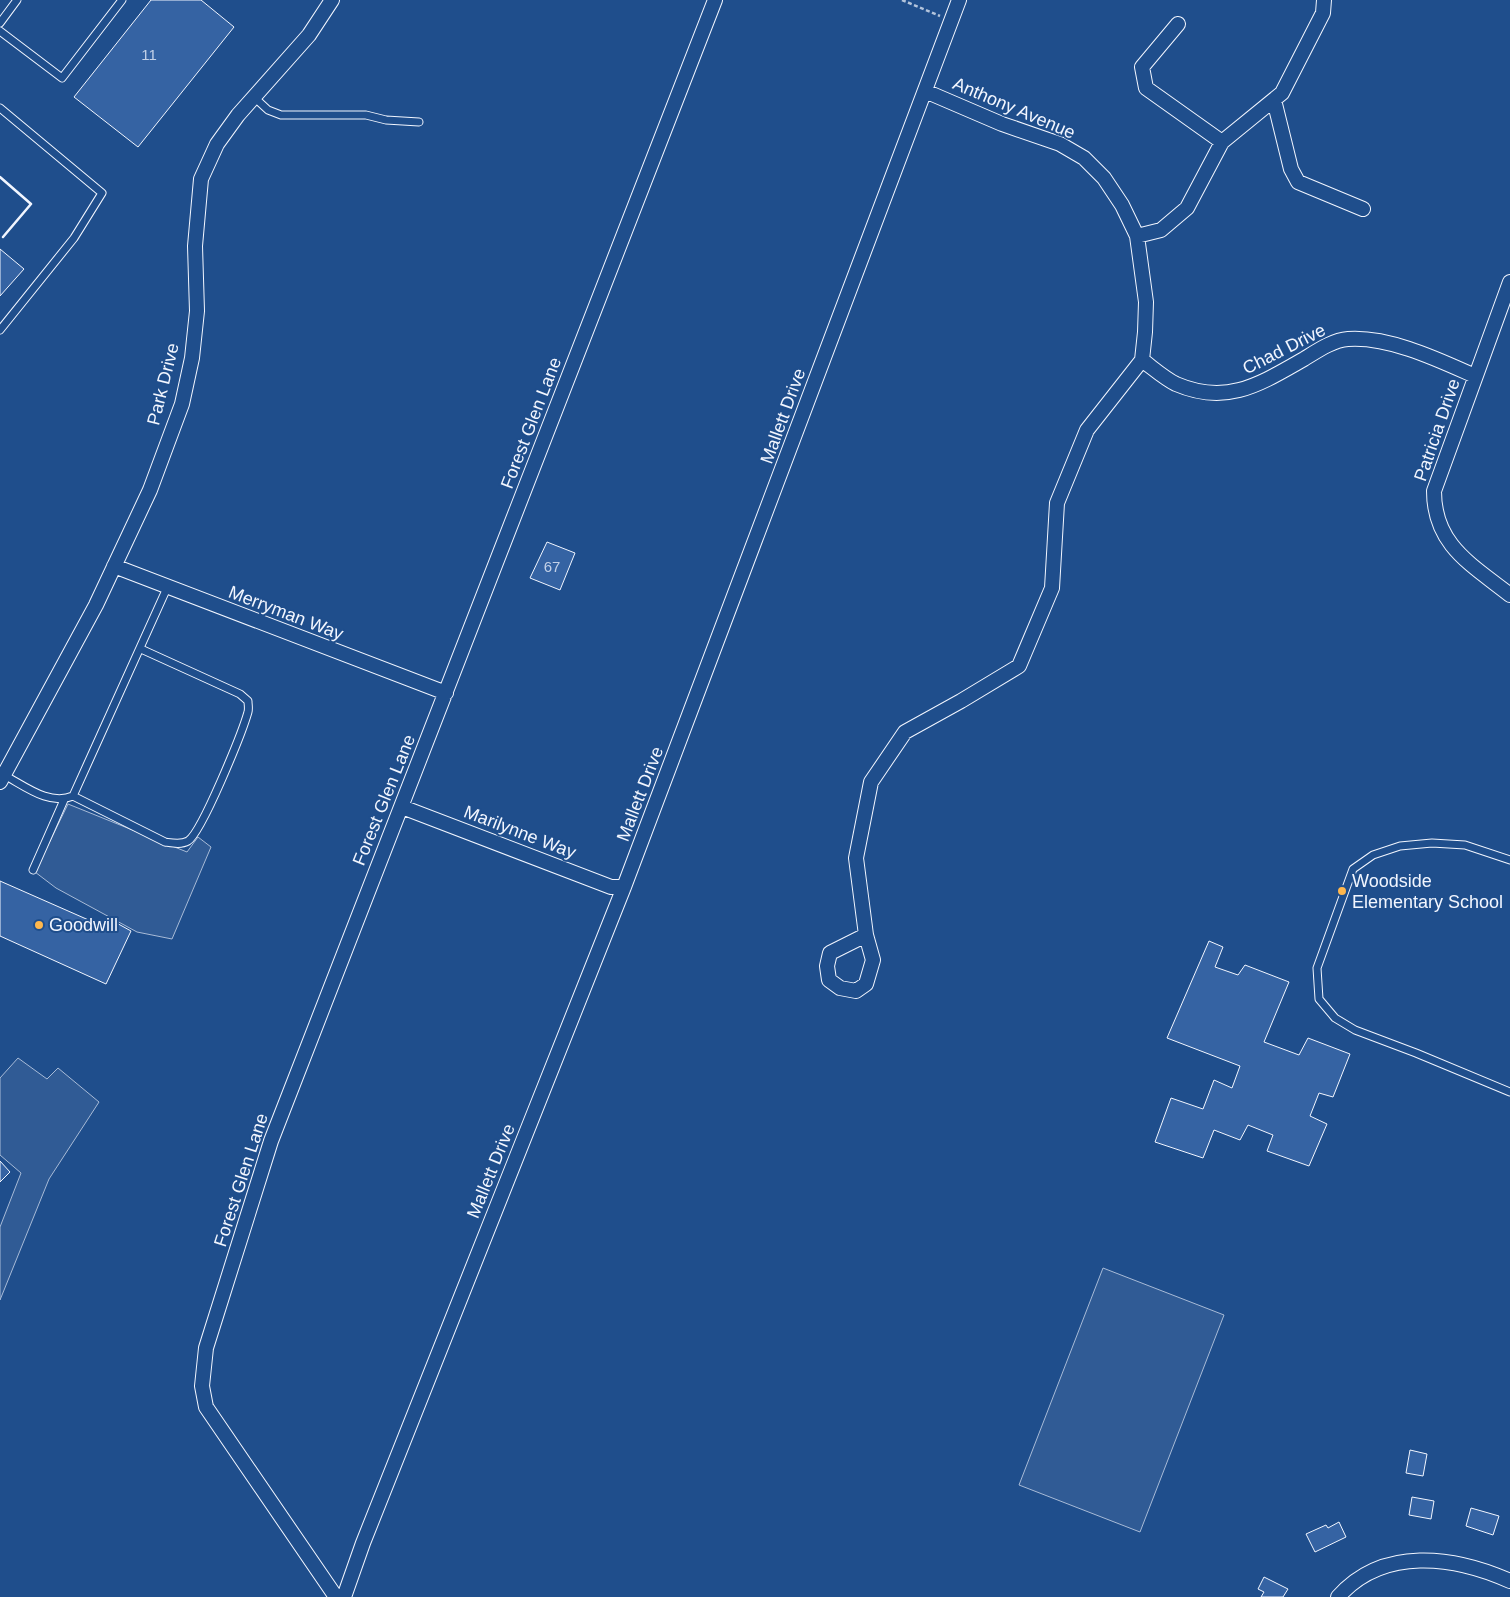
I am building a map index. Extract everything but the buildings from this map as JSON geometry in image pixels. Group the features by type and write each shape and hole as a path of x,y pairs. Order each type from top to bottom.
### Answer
{"street":[{"name":"Park Drive","path":"2,778 96,605 150,490 182,404 197,311 195,246 201,180 217,144 254,97 309,35 332,0"},
{"name":"Forest Glen Lane","path":"336,1597 206,1407 202,1386 206,1348 271,1141 715,0"},
{"name":"Mallett Drive","path":"344,1597 363,1543 624,887 959,0"},
{"path":"1137,236 1161,230 1187,208 1222,142 1282,93 1310,44 1324,13 1324,0"},
{"path":"1178,24 1142,67 1146,88 1222,142"},
{"name":"Anthony Avenue","path":"925,91 1002,124 1060,144 1084,158 1104,178 1122,205 1137,236 1146,302 1142,360"},
{"path":"1274,100 1291,169 1298,182 1363,209"},
{"name":"Patricia Drive","path":"1510,282 1434,491 1434,512 1446,538 1463,558 1510,595"},
{"name":"Chad Drive","path":"1142,360 1175,383 1218,395 1245,389 1264,382 1327,346 1347,339 1364,339 1422,354 1475,376"},
{"path":"866,935 856,858 871,782 905,732 961,702 1019,666 1052,588 1058,503 1087,430 1142,360"},
{"name":"Merryman Way","path":"114,566 167,588 446,693"},
{"name":"Marilynne Way","path":"402,807 611,887 624,887"},
{"path":"1338,1597 1354,1583 1378,1568 1417,1559 1461,1564 1510,1581"}],"lane":[{"path":"0,23 17,0"},
{"path":"0,31 62,78 122,0"},
{"path":"254,97 268,110 280,115 366,115 386,120 419,122"},
{"path":"0,108 102,193 74,238 0,330"},
{"path":"2,778 51,799 64,800 73,796 167,588"},
{"path":"73,796 165,842 177,844 188,841 198,828 215,793 244,724 249,710 248,701 240,694 141,649"},
{"path":"33,870 64,800"},
{"path":"1510,860 1465,845 1432,843 1400,846 1373,855 1353,869 1317,968 1319,999 1335,1018 1354,1030 1416,1053 1510,1092"}],"path":[{"path":"902,0 941,16"}],"shaded area":[{"path":"68,804 187,852 198,837 211,847 172,939 137,932 56,888 35,872"},
{"path":"18,1058 47,1079 58,1068 99,1102 49,1179 0,1300 0,1227 21,1173 0,1155 0,1078"},
{"path":"1103,1268 1224,1315 1140,1532 1019,1485"}],"wall":[{"path":"0,177 31,204 3,237"}],"place":[{"name":"Woodside Elementary School","path":"1342,891"},
{"name":"Goodwill","path":"39,925"}]}
